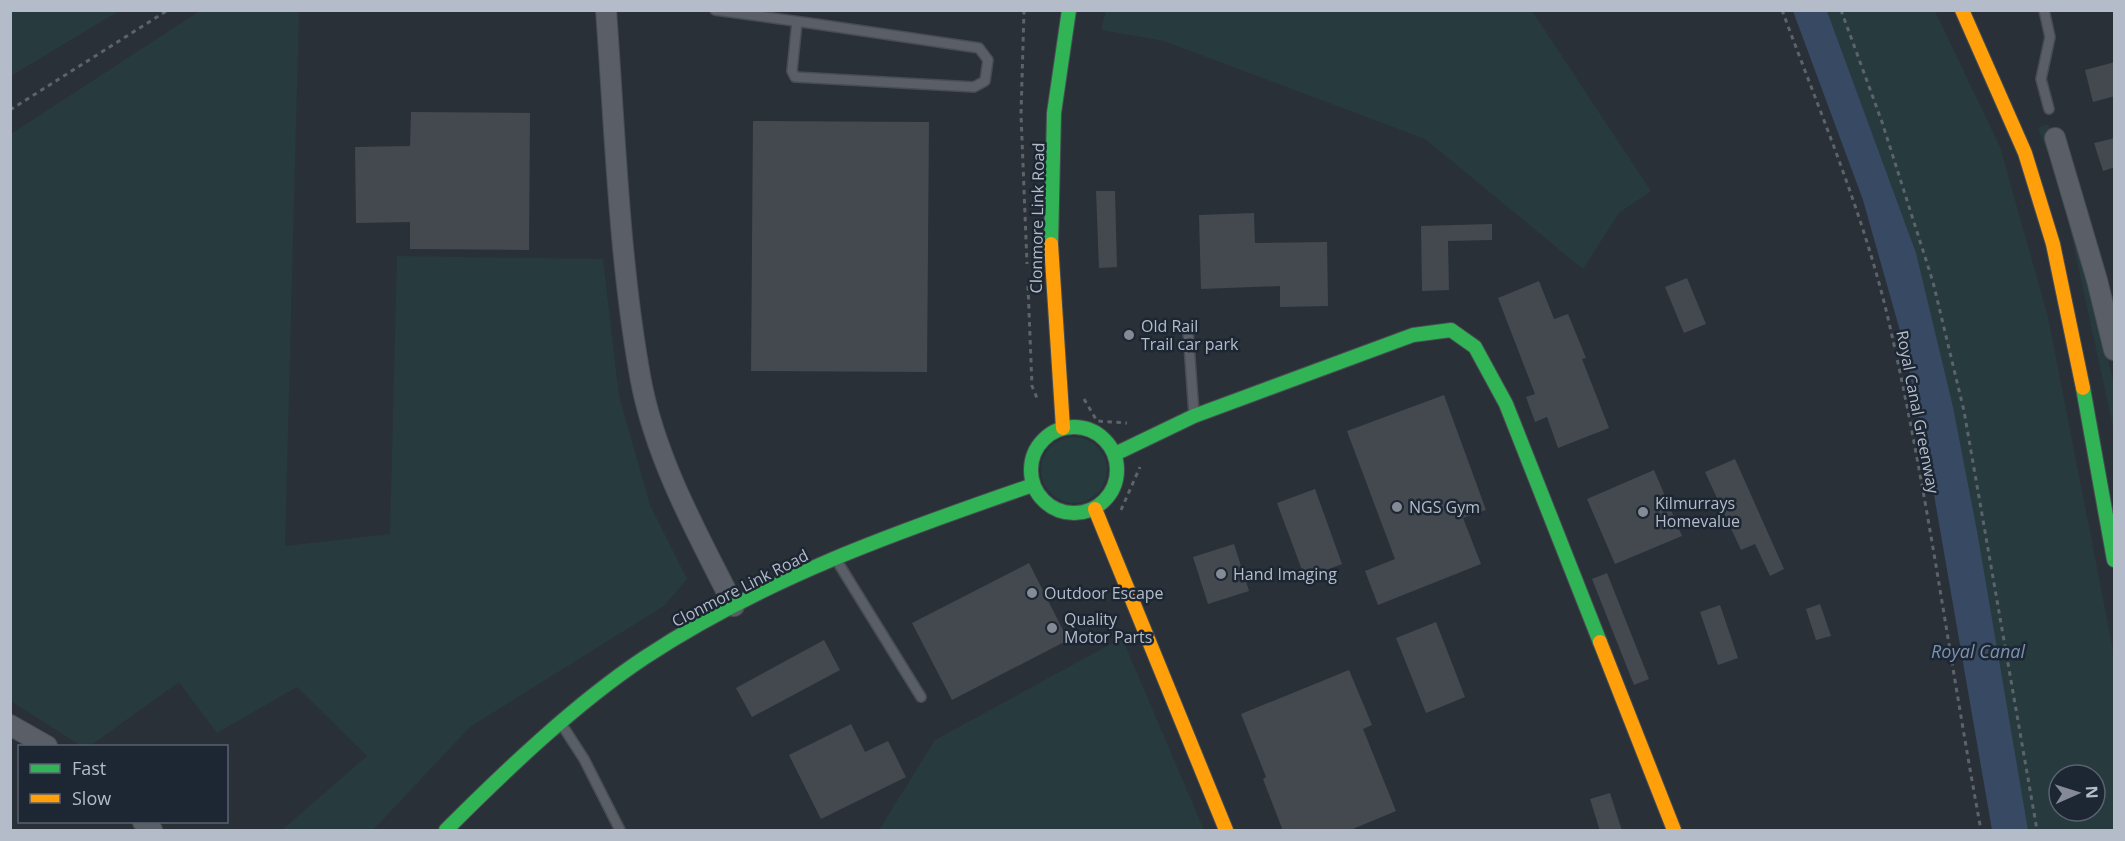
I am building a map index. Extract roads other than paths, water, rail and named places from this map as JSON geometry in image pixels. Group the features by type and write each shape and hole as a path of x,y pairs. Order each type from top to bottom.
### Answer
{"main road":[{"name":"Clonmore Link Road","path":"1063,428 1055,347 1050,241 1058,64 1069,10"},
{"path":"1962,10 2025,153 2053,244 2073,335 2115,560"},
{"path":"1115,454 1194,416 1413,335 1451,330 1475,347 1506,404 1674,831"},
{"path":"1063,428 1088,428 1109,443 1115,454 1118,466 1113,491 1095,509 1081,513 1059,511 1041,498 1033,485 1030,471 1032,457 1039,444 1050,434 1063,428"},
{"name":"Clonmore Link Road","path":"446,831 476,799 561,723 642,660 734,606 836,559 1033,485"},
{"path":"1095,509 1226,831"}],"street":[{"path":"606,10 627,272 641,382 659,442 690,520 734,606"},
{"path":"2055,138 2106,278 2115,350"},
{"path":"10,724 44,745"}],"lane":[{"path":"715,10 797,21 979,48 988,60 985,81 974,87 795,76 792,71 797,21"},
{"path":"2044,10 2050,37 2041,80 2049,109"},
{"path":"1188,331 1194,416"},
{"path":"836,559 921,696"},
{"path":"561,723 584,759 620,831"}],"water":[{"name":"Royal Canal","path":"1793,11 1827,11 1916,253 1953,407 1977,531 2028,830 1992,830 1932,483 1904,345 1863,200"}],"place":[{"name":"Old Rail Trail car park","path":"1129,335"},
{"name":"NGS Gym","path":"1397,507"},
{"name":"Kilmurrays Homevalue","path":"1643,512"},
{"name":"Hand Imaging","path":"1221,574"},
{"name":"Outdoor Escape","path":"1032,593"},
{"name":"Quality Motor Parts","path":"1052,628"}]}
